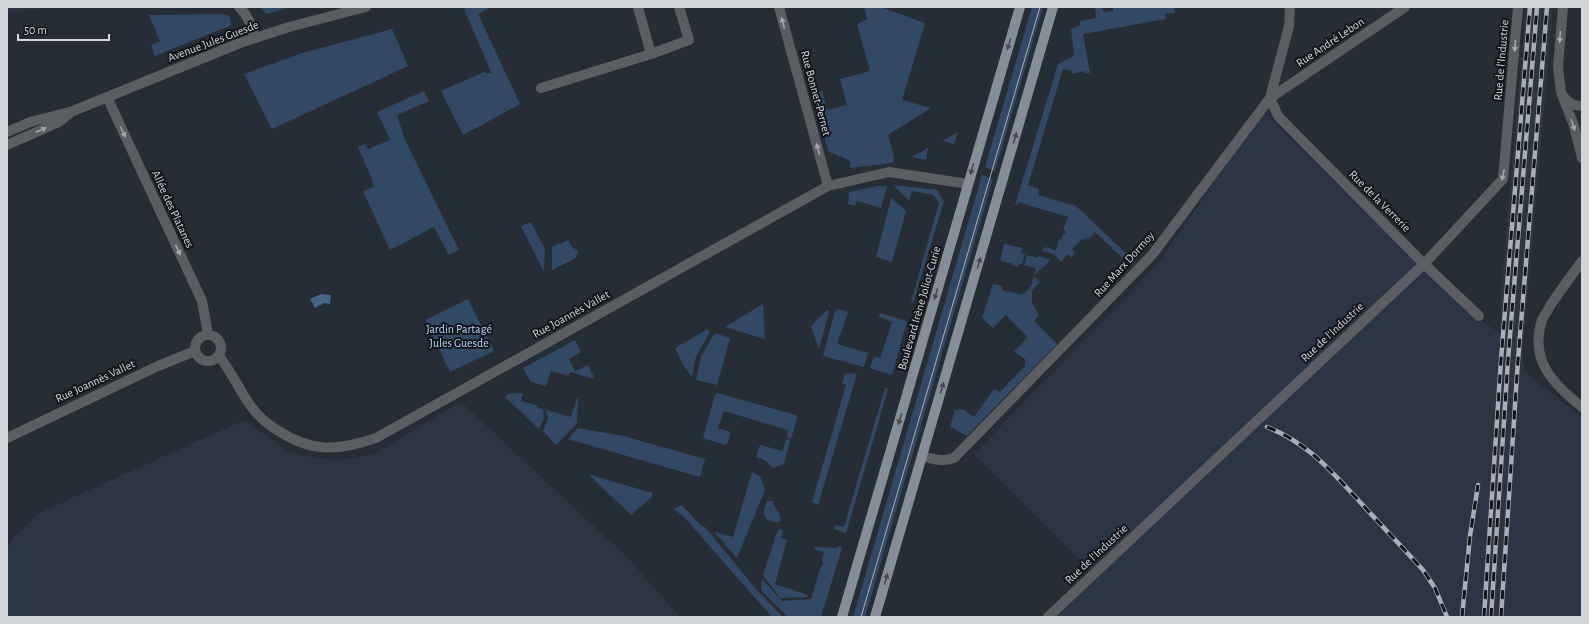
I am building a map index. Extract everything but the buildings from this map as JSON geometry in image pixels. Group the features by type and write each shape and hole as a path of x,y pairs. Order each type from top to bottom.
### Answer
{"main road":[{"name":"Boulevard Irène Joliot-Curie","path":"842,617 1020,7"},
{"path":"875,617 1053,7"}],"street":[{"path":"239,7 248,16 255,38"},
{"name":"Avenue Jules Guesde","path":"7,132 30,122 73,111 205,56 255,38 366,7"},
{"path":"638,7 651,54"},
{"path":"541,88 651,54 689,40 679,7"},
{"name":"Rue Bonnet-Pernet","path":"779,7 828,186"},
{"name":"Rue Marx Dormoy","path":"922,456 938,460 954,458 1152,255 1270,98 1289,26 1290,7"},
{"name":"Rue André Lebon","path":"1270,98 1405,7"},
{"name":"Rue de l'Industrie","path":"1048,617 1424,264 1503,180 1518,7"},
{"path":"1562,7 1558,67 1561,92 1574,126 1582,158"},
{"path":"1561,92 1568,102 1576,106 1582,106"},
{"name":"Allée des Platanes","path":"107,97 202,302 208,334"},
{"name":"Rue de la Verrerie","path":"1270,98 1278,116 1424,264 1479,316"},
{"name":"Avenue Jules Guesde","path":"7,145 59,122 73,111"},
{"name":"Rue Joannès Vallet","path":"219,356 229,368 250,406 260,417 289,438 302,444 319,447 344,447 358,444 376,438 828,186 889,172 968,184"},
{"path":"1582,262 1562,288 1543,319 1538,344 1550,378 1562,391 1582,407"},
{"path":"208,334 216,336 222,348 219,356 212,361 205,361 195,352 195,343 198,338 208,334"},
{"name":"Rue Joannès Vallet","path":"7,438 158,366 195,352"}],"shaded area":[{"path":"7,7 54,7 7,13"},
{"path":"1526,7 1553,7 1522,359 1525,370 1530,376 1582,418 1582,617 1051,617 1095,575 974,454 1157,265 1263,111 1464,310 1500,333 1501,291"},
{"path":"321,294 331,295 330,304 324,303 315,308 310,299"},
{"path":"461,402 629,559 680,617 7,617 7,550 12,540 39,513 244,420 291,453 337,461 374,454"}],"green space":[{"path":"260,7 291,7 266,14"},
{"path":"469,7 491,7 478,14 520,104 463,135 441,91 484,72 492,74 464,9"},
{"path":"864,7 880,7 925,23 902,100 931,108 888,135 894,157 893,163 850,168 850,161 828,151 813,94 822,91 827,110 847,105 840,79 870,71 857,24 867,19"},
{"path":"1032,7 1043,7 995,171 985,167"},
{"path":"1095,7 1101,7 1104,12 1113,11 1113,7 1174,7 1175,13 1165,14 1166,19 1083,34 1090,73 1086,73 1084,71 1073,74 1071,71 1063,69 1028,185 1039,189 1038,195 1076,206 1135,262 1131,266 1095,232 1088,240 1086,238 1084,240 1082,239 1072,249 1075,253 1071,257 1067,254 1061,262 1054,254 1042,251 1045,247 1056,250 1059,239 1061,240 1063,234 1065,234 1065,231 1063,230 1068,217 1018,202 1017,205 1015,205 1058,64 1074,56 1071,29 1080,25 1080,21 1096,18"},
{"path":"222,14 230,17 231,25 155,56 151,45 160,41 149,15"},
{"path":"392,29 408,66 272,129 244,74 302,53"},
{"path":"424,91 429,101 397,115 405,140 459,250 449,255 434,227 390,250 363,191 373,187 372,179 358,147 365,144 368,149 390,140 377,112"},
{"path":"958,132 954,144 942,141"},
{"path":"928,148 926,160 912,157"},
{"path":"982,175 993,179 865,617 853,617"},
{"path":"895,185 937,190 944,201 913,303 911,302 939,203 934,195 912,191 909,201 895,187"},
{"path":"877,186 887,186 881,208 857,201 855,206 848,204 849,192"},
{"path":"891,198 906,211 892,262 876,257"},
{"path":"531,222 545,249 544,272 521,226"},
{"path":"568,240 572,247 578,251 576,258 552,270 552,247"},
{"path":"1004,244 1023,248 1021,253 1025,253 1022,264 1019,264 1018,267 1012,265 1012,263 1000,261"},
{"path":"1027,255 1038,258 1039,256 1051,260 1034,275 1036,268 1024,265"},
{"path":"1034,276 1040,282 1032,290 1032,303 1039,315 1034,321 1057,344 967,436 950,427 955,410 963,409 974,417 994,389 1000,392 1025,366 1025,359 1014,351 1028,337 1006,315 993,328 982,318 993,284 1002,286 1002,290 1022,295 1031,286"},
{"name":"Jardin Partagé Jules Guesde","path":"468,299 494,351 450,372 425,320"},
{"path":"763,304 765,339 725,327"},
{"path":"838,309 848,312 837,344 868,353 864,367 823,356 835,311"},
{"path":"827,310 829,312 819,349 811,326"},
{"path":"880,313 907,321 892,375 870,368 874,357 880,358 892,322 879,317"},
{"path":"708,329 710,332 696,356 692,377 684,366 675,348"},
{"path":"715,333 730,338 717,385 696,380 701,356"},
{"path":"575,340 581,352 569,359 575,371 588,365 594,377 593,379 570,372 568,376 551,371 546,386 531,382 523,368"},
{"path":"845,373 857,374 818,505 812,502 846,385 842,383"},
{"path":"885,388 888,389 846,533 834,529 835,525 844,527"},
{"path":"523,393 521,401 543,409 544,419 539,429 505,397 508,394"},
{"path":"718,393 796,415 797,418 791,439 787,437 788,430 724,411 718,428 731,432 727,444 725,445 703,438 715,395"},
{"path":"577,398 577,423 556,445 543,431 548,419 546,410 571,417"},
{"path":"578,428 623,436 705,459 700,477 568,439"},
{"path":"786,439 790,440 784,464 773,468 766,461 756,457 760,445 783,451"},
{"path":"752,472 760,476 765,490 737,558 715,533 733,537"},
{"path":"588,474 652,493 652,497 631,515"},
{"path":"768,501 772,501 781,518 779,522 770,521 765,516 764,509"},
{"path":"681,505 702,527 704,526 756,589 783,617 772,617 684,517 674,509"},
{"path":"780,529 783,530 781,538 787,540 775,584 808,595 807,597 780,598 763,575 777,532"},
{"path":"838,546 842,548 821,617 788,617 761,590 762,579 782,601 811,599 823,563 822,560 824,552 814,549 815,547 837,548"}],"tram line":[{"path":"861,617 1040,7"}],"railway":[{"path":"1484,617 1501,360 1530,7"},
{"path":"1491,617 1508,360 1537,7"},
{"path":"1501,617 1518,360 1547,7"},
{"path":"1267,427 1295,441 1318,459 1339,479 1423,570 1435,588 1447,617"},
{"path":"1462,617 1470,536 1478,485"}]}
